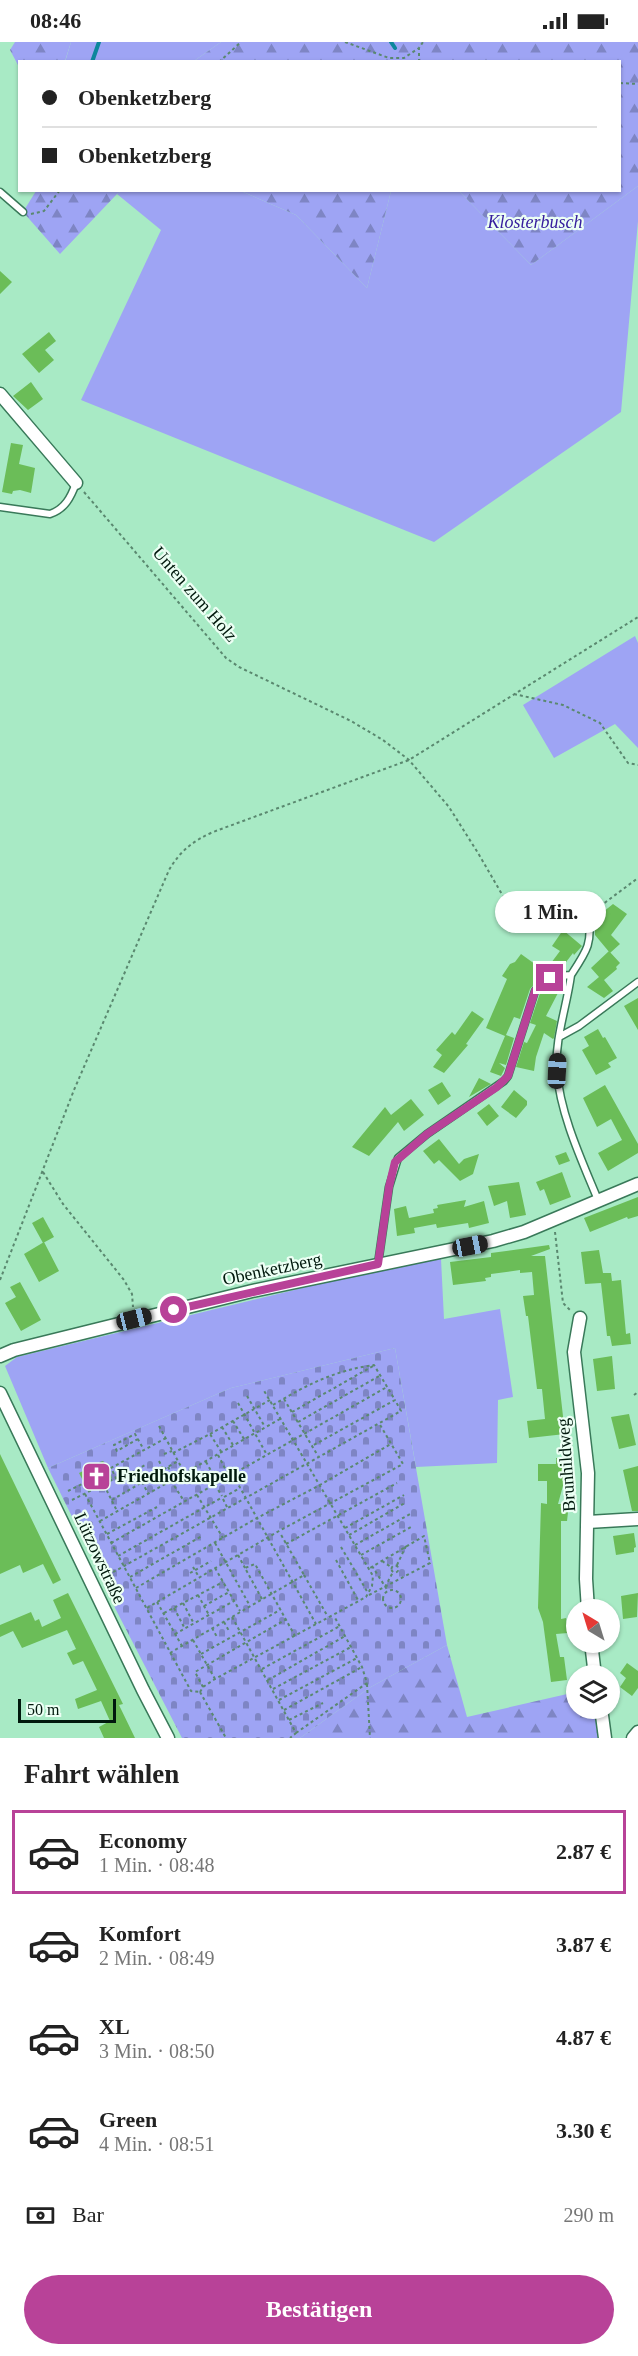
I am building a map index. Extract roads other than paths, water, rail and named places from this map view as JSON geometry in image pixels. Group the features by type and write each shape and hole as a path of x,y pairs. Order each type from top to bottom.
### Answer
{"street":[{"path":"0,394 76,483"},
{"name":"Obenketzberg","path":"0,1356 14,1350 134,1319 252,1291 493,1241 524,1232 638,1184"},
{"name":"Brunhildweg","path":"580,1318 574,1352 588,1473 587,1599"},
{"name":"Lützowstraße","path":"0,1393 168,1738"},
{"path":"588,1521 638,1519"},
{"path":"602,1719 605,1738"},
{"path":"633,1738 638,1732"}],"lane":[{"path":"0,192 23,212"},
{"path":"0,507 50,514 66,504 76,483"},
{"path":"588,914 590,942 587,951 571,975 559,1037 557,1071 569,1123 598,1200"},
{"path":"378,1264 389,1187 395,1162 427,1134 504,1081 508,1076 535,991 539,985 550,978 571,975"},
{"path":"559,1037 579,1026 638,982"}],"waterway":[{"path":"93,60 99,42"},
{"path":"391,42 395,48"}],"place":[{"name":"Friedhofskapelle","path":"96,1476"}],"park label":[{"name":"Klosterbusch","path":"535,222"}]}
